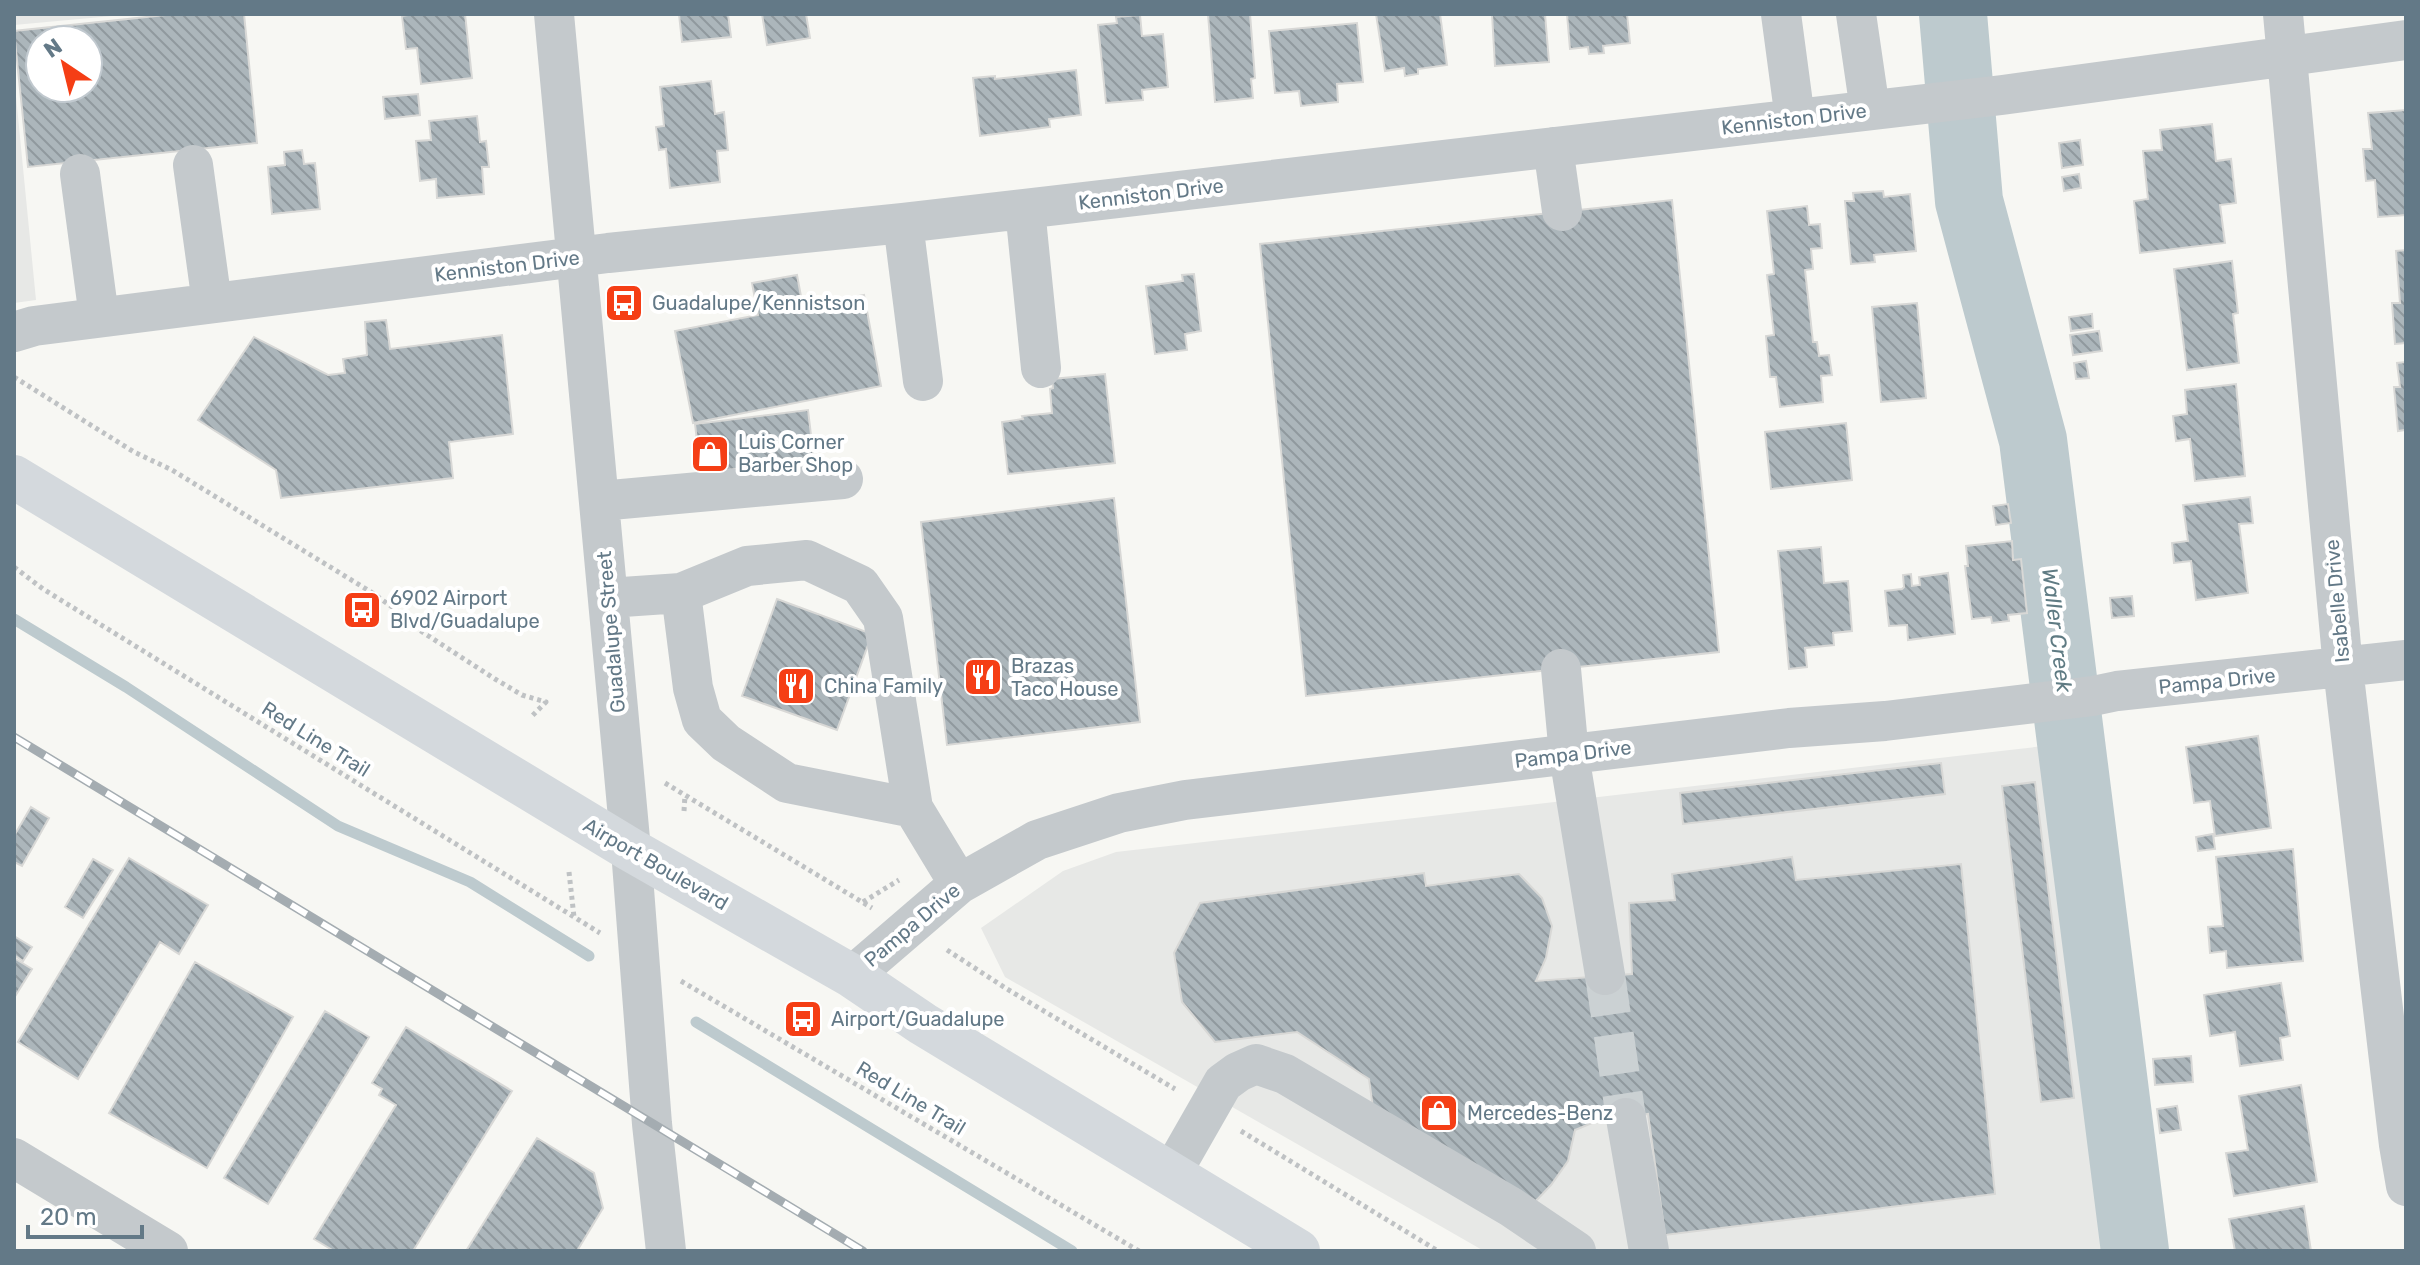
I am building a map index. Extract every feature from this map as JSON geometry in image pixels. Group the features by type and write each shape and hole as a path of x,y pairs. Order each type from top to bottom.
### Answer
{"main road":[{"name":"Airport Boulevard","path":"14,477 631,850 852,976 923,1024 1298,1251"}],"street":[{"name":"Guadalupe Street","path":"554,14 631,850 652,1124 666,1251"},
{"path":"1781,14 1795,119"},
{"path":"1856,14 1870,110"},
{"name":"Isabelle Drive","path":"2283,14 2343,668 2406,1186"},
{"name":"Kenniston Drive","path":"14,332 34,326 99,317 577,257 903,223 1795,119 2288,58 2406,40"},
{"path":"1553,147 1562,211"},
{"path":"193,165 212,303"},
{"path":"80,174 99,317"},
{"path":"1025,209 1041,368"},
{"path":"903,223 923,381"},
{"path":"600,501 843,479"},
{"path":"608,598 681,593 747,566 807,560 860,585 883,618 913,808 959,884"},
{"path":"681,593 693,688 702,720 726,743 787,783 913,808"},
{"name":"Pampa Drive","path":"852,976 959,884 1037,840 1119,813 1201,798 1789,728 1885,721 2117,691 2406,660"},
{"path":"1561,669 1569,755 1605,975"},
{"path":"1171,1174 1223,1083 1256,1064 1285,1074 1511,1207 1576,1251"},
{"path":"1626,1118 1649,1251"},
{"path":"14,1158 168,1251"}],"path":[{"path":"14,377 371,592 410,624 495,679 522,695 546,702 530,718"},
{"name":"Red Line Trail","path":"14,567 43,589 603,934"},
{"path":"657,779 883,915"},
{"path":"684,811 685,795"},
{"path":"569,872 574,917"},
{"path":"863,902 899,880"},
{"path":"947,950 1186,1096"},
{"name":"Red Line Trail","path":"676,978 1139,1251"},
{"path":"1237,1128 1438,1251"}],"shaded area":[{"path":"14,14 123,14 123,15 14,25"},
{"path":"14,76 36,300 14,303"},
{"path":"2044,746 2102,1251 1484,1251 1005,977 981,928 1063,871 1116,852"}],"building":[{"path":"175,14 244,14 257,143 28,167 14,31 24,30 24,104 104,104 104,24 80,24"},
{"path":"465,14 472,78 421,84 417,48 406,49 402,16"},
{"path":"679,14 728,14 731,37 682,42"},
{"path":"762,14 806,14 810,38 767,45"},
{"path":"1208,14 1250,14 1255,78 1251,79 1253,98 1215,102"},
{"path":"1376,14 1440,14 1447,65 1418,69 1418,74 1405,76 1404,68 1385,71"},
{"path":"1492,14 1545,14 1549,62 1495,66"},
{"path":"1567,14 1627,14 1630,43 1603,46 1604,53 1589,54 1588,47 1570,49"},
{"path":"1140,15 1142,36 1163,34 1168,87 1142,90 1143,100 1106,103 1098,25 1117,23 1116,17"},
{"path":"1357,23 1363,82 1337,84 1338,102 1301,106 1299,91 1275,93 1269,31"},
{"path":"1076,70 1081,115 1049,119 1050,127 980,136 973,78 995,76 995,79"},
{"path":"711,81 715,114 724,112 728,150 717,151 720,182 670,188 666,149 659,150 656,127 664,126 660,87"},
{"path":"418,94 420,115 385,119 383,97"},
{"path":"2406,110 2406,215 2378,217 2375,180 2366,181 2363,149 2372,149 2368,113"},
{"path":"477,116 480,142 486,141 489,167 482,167 484,194 437,198 436,179 420,181 416,141 431,140 429,121"},
{"path":"2212,124 2216,161 2231,159 2236,203 2220,205 2225,243 2140,253 2134,201 2148,199 2143,151 2162,150 2160,130"},
{"path":"2080,140 2083,165 2062,168 2059,143"},
{"path":"302,150 304,164 315,163 320,209 272,214 268,167 285,165 284,152"},
{"path":"2079,174 2081,188 2064,191 2062,177"},
{"path":"1883,191 1884,197 1910,194 1916,251 1874,255 1875,262 1851,264 1845,201 1854,201 1853,193"},
{"path":"1672,200 1719,652 1306,696 1260,244"},
{"path":"1807,206 1809,225 1820,224 1822,248 1811,249 1813,269 1805,270 1813,342 1817,342 1819,356 1829,355 1832,375 1821,376 1823,402 1780,407 1776,377 1770,377 1766,336 1774,335 1767,275 1774,274 1767,211"},
{"path":"2406,250 2406,343 2395,344 2392,303 2400,303 2396,251"},
{"path":"2232,261 2238,313 2233,314 2239,363 2187,370 2174,269"},
{"path":"1194,274 1201,331 1185,334 1187,350 1155,354 1146,286 1183,281 1182,275"},
{"path":"797,275 803,307 864,295 881,386 693,423 675,331 758,315 752,283"},
{"path":"1917,303 1926,398 1881,402 1872,307"},
{"path":"2092,314 2093,328 2071,331 2069,317"},
{"path":"386,320 390,349 502,335 513,434 449,442 453,478 281,498 276,470 198,420 254,337 328,375 345,373 343,359 367,355 365,322"},
{"path":"2099,331 2102,351 2073,355 2070,335"},
{"path":"2086,361 2089,378 2076,379 2074,363"},
{"path":"2406,362 2406,446 2405,430 2398,431 2394,387 2400,387 2397,363"},
{"path":"1105,374 1115,463 1008,474 1002,422 1052,413 1052,379"},
{"path":"2236,384 2245,476 2195,481 2190,439 2176,441 2173,416 2187,414 2185,390"},
{"path":"808,410 814,460 701,473 695,424"},
{"path":"1846,423 1852,480 1771,489 1765,432"},
{"path":"2250,497 2253,523 2239,524 2248,593 2196,600 2191,561 2174,563 2172,543 2188,541 2183,505"},
{"path":"1114,498 1140,722 947,745 921,522"},
{"path":"2008,504 2011,523 1996,525 1993,506"},
{"path":"2012,541 2013,560 2021,559 2027,613 2008,615 2009,621 1992,623 1991,617 1972,619 1965,566 1968,566 1966,546"},
{"path":"1821,547 1824,583 1848,581 1852,631 1833,633 1834,645 1805,648 1807,667 1789,669 1778,551"},
{"path":"1948,573 1955,634 1908,640 1907,625 1889,626 1885,591 1902,589 1903,575 1911,574 1912,586 1920,585 1919,577"},
{"path":"2132,596 2134,616 2112,618 2110,598"},
{"path":"777,599 872,634 837,730 742,696"},
{"path":"2258,736 2271,828 2215,836 2210,801 2194,803 2186,747"},
{"path":"1941,763 1945,794 1683,824 1680,793"},
{"path":"2035,782 2074,1098 2041,1102 2002,786"},
{"path":"31,807 49,818 22,866 14,862 14,836"},
{"path":"2213,834 2215,849 2198,851 2196,837"},
{"path":"2293,849 2303,961 2227,968 2226,951 2210,953 2208,927 2223,926 2216,857"},
{"path":"1792,857 1796,880 1961,864 1995,1194 1665,1235 1648,1114 1592,1123 1575,1130 1568,1161 1532,1205 1373,1108 1369,1079 1297,1032 1215,1042 1182,1002 1174,953 1200,903 1424,873 1426,886 1519,874 1542,898 1552,926 1546,958 1536,981 1632,974 1629,903 1675,900 1672,874"},
{"path":"129,858 208,905 179,954 160,942 78,1079 18,1042"},
{"path":"93,859 113,870 83,918 65,907"},
{"path":"14,936 32,947 23,961 14,955"},
{"path":"14,958 32,969 14,998"},
{"path":"195,962 293,1017 207,1168 109,1113"},
{"path":"2281,983 2290,1036 2280,1038 2283,1060 2240,1066 2235,1032 2210,1036 2204,995"},
{"path":"325,1011 369,1037 268,1204 224,1178"},
{"path":"406,1027 512,1091 413,1251 334,1251 314,1239 396,1105 379,1095 382,1089 372,1083"},
{"path":"2191,1056 2193,1082 2155,1085 2153,1059"},
{"path":"2301,1085 2317,1182 2234,1196 2226,1153 2248,1150 2239,1096"},
{"path":"2177,1106 2181,1130 2160,1133 2157,1109"},
{"path":"537,1138 594,1173 603,1208 577,1251 466,1251"},
{"path":"2304,1206 2311,1251 2235,1251 2229,1219"}],"waterway":[{"name":"Waller Creek","path":"1953,14 1969,201 2033,440 2135,1251"},
{"path":"14,619 126,687 338,826 470,882 589,956"},
{"path":"696,1022 1072,1251"}],"tunnel":[{"path":"1605,975 1626,1118"}],"railway":[{"path":"14,737 863,1251"}],"place":[{"name":"Guadalupe/Kennistson","path":"624,303"},
{"name":"Luis Corner Barber Shop","path":"710,454"},
{"name":"6902 Airport Blvd/Guadalupe","path":"362,610"},
{"name":"Brazas Taco House","path":"983,677"},
{"name":"China Family","path":"796,686"},
{"name":"Airport/Guadalupe","path":"803,1019"},
{"name":"Mercedes-Benz","path":"1439,1113"}]}
